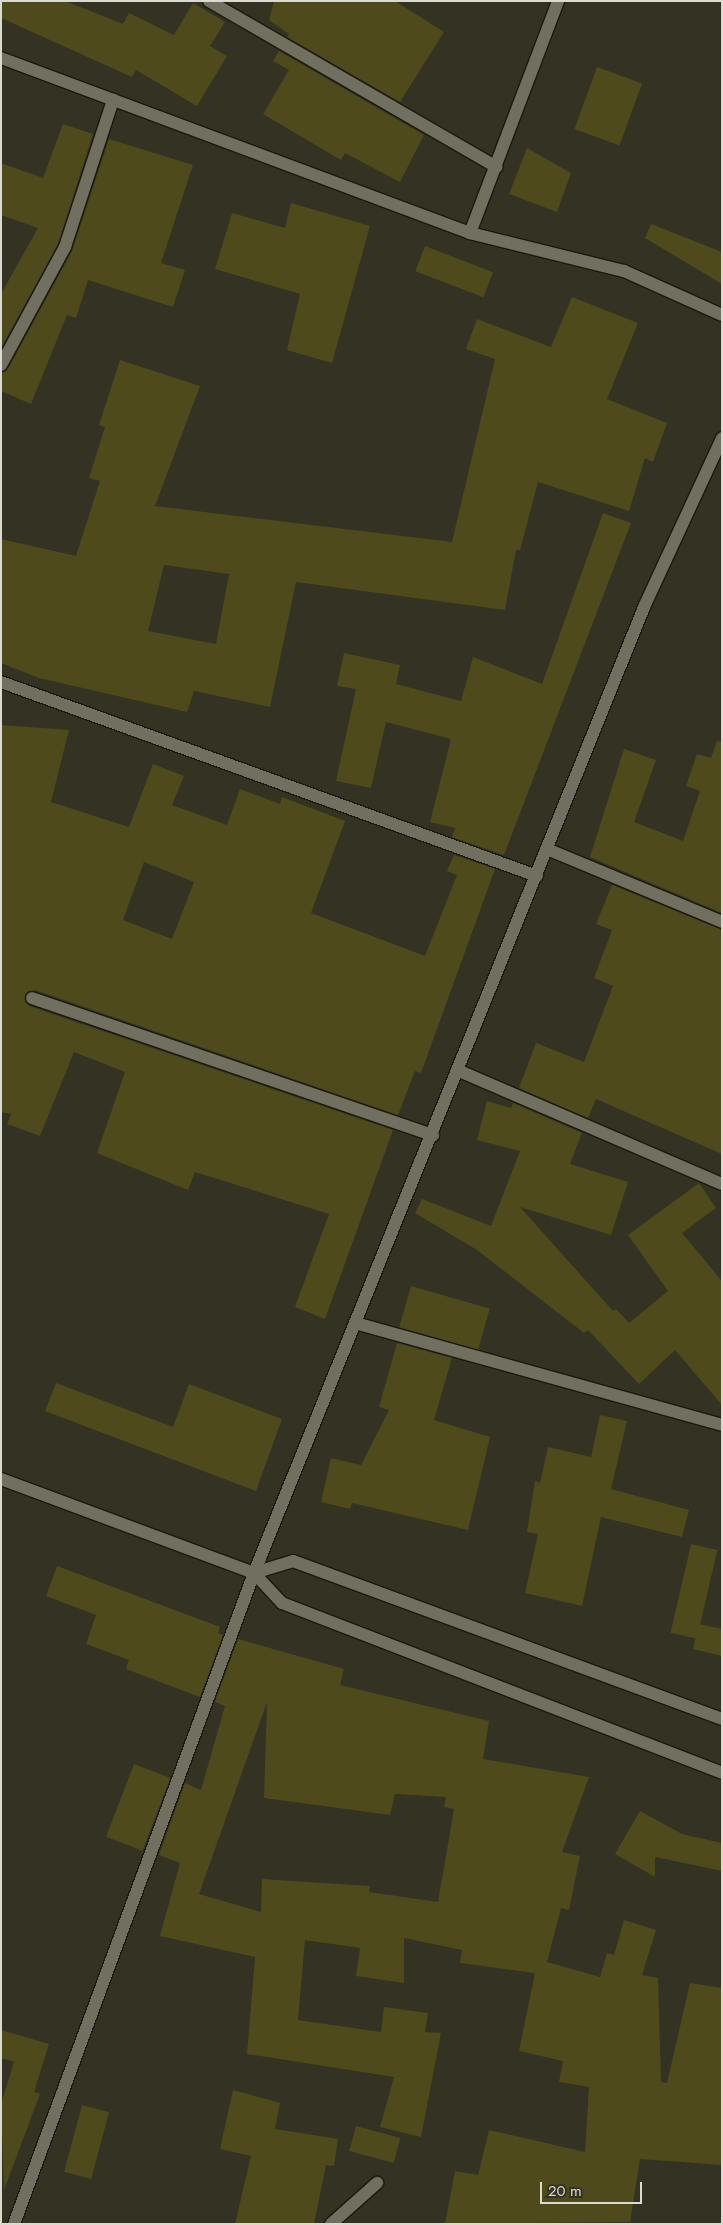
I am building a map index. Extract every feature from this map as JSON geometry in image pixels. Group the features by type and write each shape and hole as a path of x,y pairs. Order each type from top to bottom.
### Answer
{"street":[{"path":"209,1 496,167"},
{"path":"470,233 558,1"},
{"path":"1,58 470,233 624,271 722,315"},
{"path":"1,365 65,247 113,100"},
{"path":"14,2224 254,1573 433,1135 457,1070 537,876 644,607 722,438"},
{"path":"1,682 537,876"},
{"path":"547,849 722,922"},
{"path":"32,998 433,1135"},
{"path":"457,1070 722,1184"},
{"path":"355,1323 722,1425"},
{"path":"1,1480 254,1573 282,1603 722,1773"},
{"path":"254,1573 293,1561 722,1719"},
{"path":"331,2224 377,2183"}],"building":[{"path":"1,1 65,1 123,24 129,13 174,35 193,3 225,22 210,46 227,56 197,106 136,70 132,77 1,18"},
{"path":"274,1 395,1 444,32 400,102 287,37 289,34 269,20"},
{"path":"279,51 424,135 400,182 345,153 341,160 263,114 289,70 273,61"},
{"path":"597,67 642,83 620,145 574,129"},
{"path":"63,124 93,134 58,244 1,348 1,294 38,228 1,215 1,163 43,178"},
{"path":"109,139 193,165 161,263 185,270 173,307 88,280 76,318 67,315 31,404 1,391 1,373 8,369 72,251"},
{"path":"527,148 571,173 557,212 509,194"},
{"path":"291,203 370,226 332,363 287,350 300,294 215,269 232,213 285,228"},
{"path":"651,224 722,252 722,284 645,238"},
{"path":"425,246 493,272 483,297 415,271"},
{"path":"572,297 638,323 607,399 667,423 653,462 645,458 629,511 538,482 520,550 516,550 505,610 296,582 270,707 194,691 187,712 39,678 1,663 1,539 76,556 100,481 89,478 105,427 99,425 120,360 200,386 155,506 452,542 495,359 466,349 477,319 551,347","holes":["164,565 229,574 216,644 148,631"]},
{"path":"603,513 631,523 504,855 452,837 455,828 430,822 451,739 386,722 371,788 336,781 356,689 337,686 344,653 400,665 396,684 461,701 473,657 542,684"},
{"path":"1,725 69,730 51,802 129,827 153,764 184,776 172,805 227,825 240,789 280,804 282,797 345,821 311,913 425,956 457,875 447,871 454,855 495,869 421,1073 415,1071 398,1115 35,990 25,995 29,1006 393,1130 325,1319 295,1307 329,1214 195,1172 188,1190 97,1153 125,1072 74,1052 40,1136 7,1124 11,1114 1,1112","holes":["144,862 194,882 172,939 123,920"]},
{"path":"717,741 722,742 722,913 590,857 624,749 656,760 634,822 683,841 700,791 686,786 697,754 711,758"},
{"path":"612,885 722,930 722,1154 596,1099 588,1118 519,1088 536,1043 584,1062 613,986 594,978 612,930 596,924"},
{"path":"487,1101 511,1108 513,1103 582,1133 570,1164 628,1182 611,1235 520,1207 613,1311 616,1309 629,1323 668,1291 628,1235 699,1183 716,1208 682,1233 722,1281 722,1405 675,1350 639,1384 588,1330 584,1333 477,1250 415,1213 422,1199 491,1226 520,1151 477,1140"},
{"path":"411,1286 490,1309 478,1350 399,1327"},
{"path":"397,1343 452,1358 434,1420 490,1437 468,1530 352,1503 350,1509 321,1502 331,1458 361,1465 389,1410 379,1407"},
{"path":"56,1383 173,1427 189,1384 282,1419 256,1491 45,1411"},
{"path":"600,1415 627,1421 611,1489 689,1510 682,1537 601,1517 582,1606 525,1593 538,1534 527,1532 535,1481 540,1483 548,1447 591,1457"},
{"path":"691,1544 717,1550 697,1639 671,1633"},
{"path":"57,1566 220,1627 218,1633 223,1635 200,1697 126,1669 129,1660 86,1644 96,1615 46,1596"},
{"path":"699,1624 722,1629 722,1656 693,1649"},
{"path":"238,1639 344,1669 340,1685 489,1721 483,1759 589,1777 562,1852 580,1856 569,1910 561,1908 547,1962 600,1977 607,1953 614,1955 624,1920 656,1930 642,1975 658,1978 661,2082 667,2083 690,1983 722,1988 722,2165 640,2159 630,2222 445,2224 455,2171 478,2175 489,2130 585,2152 589,2087 559,2082 563,2061 519,2051 535,1973 460,1963 462,1950 404,1938 404,1983 356,1976 360,1948 305,1940 298,2020 381,2032 384,2007 428,2013 425,2032 441,2033 421,2137 380,2127 394,2077 247,2054 255,1957 160,1936 180,1863 159,1855 185,1783 201,1790 225,1706 215,1702","holes":["267,1702 264,1798 390,1815 395,1794 446,1797 444,1807 454,1809 438,1902 369,1892 370,1886 262,1879 261,1912 199,1894"]},
{"path":"134,1764 170,1778 142,1851 106,1837"},
{"path":"640,1811 682,1834 722,1843 722,1871 655,1857 655,1877 615,1854"},
{"path":"1,2030 49,2044 34,2092 40,2094 4,2190 1,2104 14,2062 1,2058"},
{"path":"233,2090 280,2103 275,2129 338,2139 334,2166 326,2165 314,2224 235,2224 251,2156 220,2149"},
{"path":"82,2105 109,2112 91,2179 64,2172"},
{"path":"356,2126 400,2138 394,2163 349,2151"}]}
